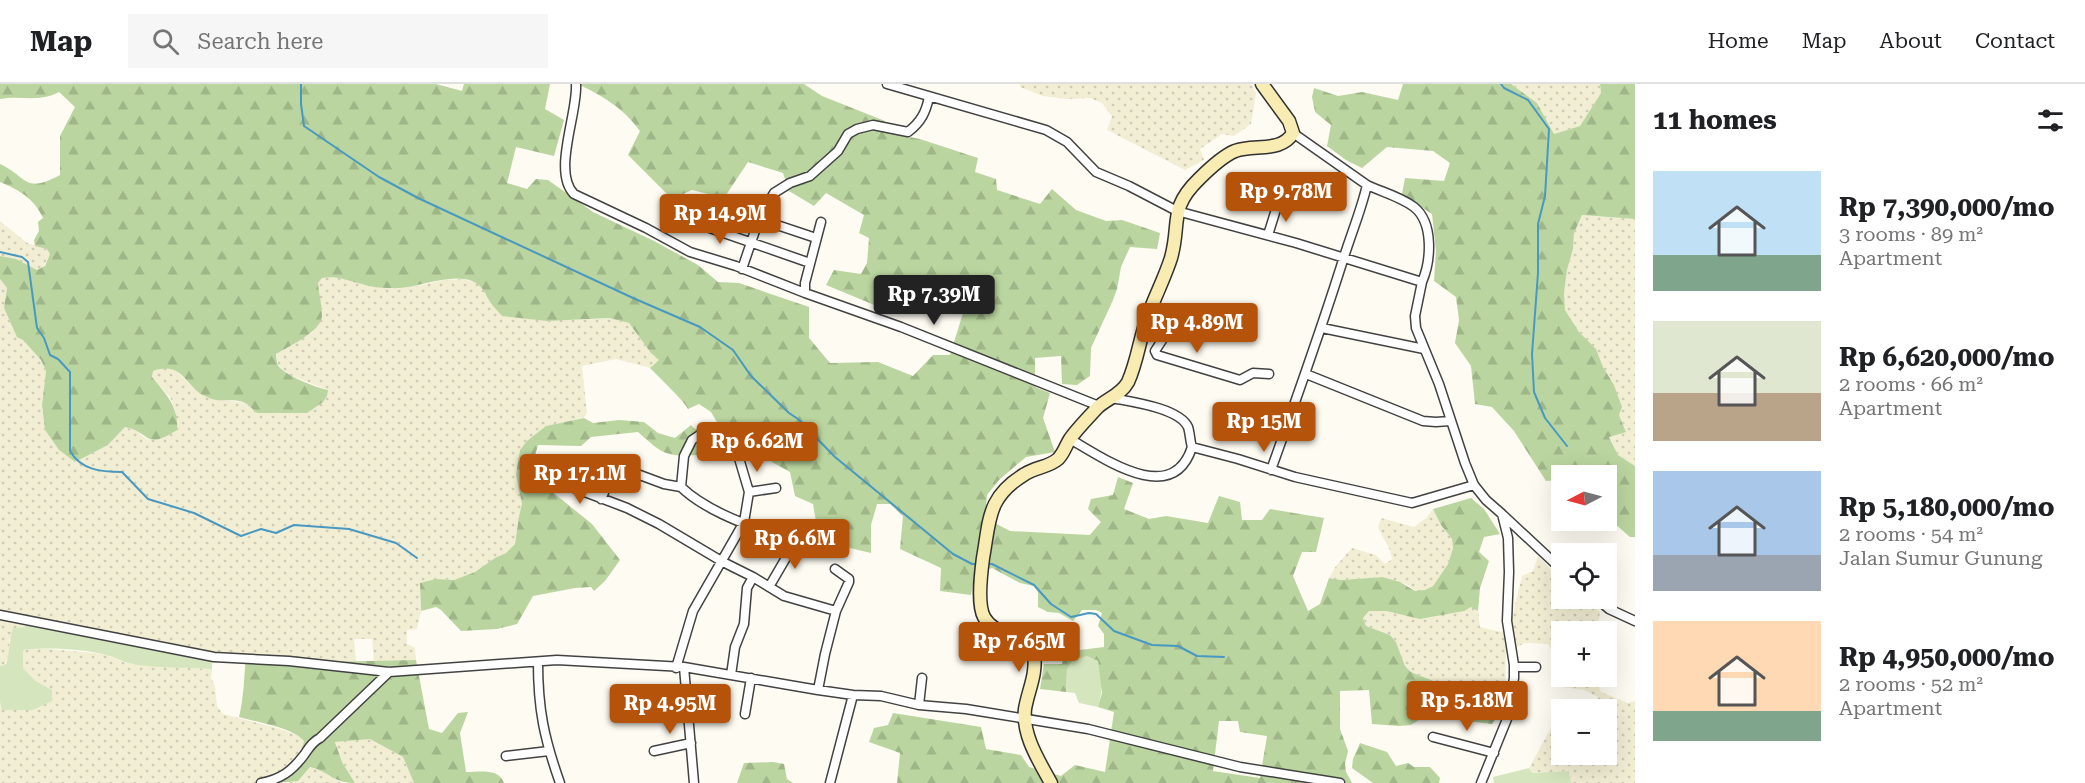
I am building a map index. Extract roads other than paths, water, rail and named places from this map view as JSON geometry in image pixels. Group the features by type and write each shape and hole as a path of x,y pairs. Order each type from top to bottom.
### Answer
{"street":[{"path":"576,84 565,164 568,189 573,194 646,228 690,252 901,327 1099,406"},
{"path":"887,84 1046,130 1067,142 1096,172 1177,211 1344,257 1422,282"},
{"path":"1262,84 1289,121 1293,133 1367,185 1414,207 1422,216 1429,245 1427,271 1422,282 1415,316 1416,328 1439,384 1450,421 1474,484 1486,501 1521,530 1534,546 1551,561"},
{"path":"742,269 759,219 774,193 790,183 810,176 838,151 848,134 873,125 908,132 924,115 929,97"},
{"path":"1051,783 1029,738 1025,719 1025,708 1034,675 1034,655 1027,646 992,625 985,618 982,608 980,574 988,522 998,496 1028,472 1052,464 1058,459 1070,440 1099,406 1112,398 1127,383 1171,256 1177,211 1182,199 1198,179 1231,153 1257,147 1280,146 1286,143 1293,133"},
{"path":"1271,470 1322,328 1367,185"},
{"path":"1268,236 1278,204"},
{"path":"759,219 816,238"},
{"path":"805,293 805,283 821,222"},
{"path":"698,224 810,262"},
{"path":"1145,326 1166,334 1155,351 1157,355 1240,380 1252,373 1269,374"},
{"path":"1322,328 1424,349"},
{"path":"1306,374 1423,421 1450,421"},
{"path":"1070,440 1136,473 1161,477 1171,475 1180,467 1192,447 1188,428 1181,418 1145,404 1112,398"},
{"path":"681,487 684,456 692,440 701,434 717,430 728,433 733,438 749,492 744,522 693,611 680,667 691,743 694,783"},
{"path":"1192,447 1295,477 1412,503 1474,484"},
{"path":"601,499 615,468 621,468 664,484 681,487 706,505 794,544 769,587"},
{"path":"569,486 627,508 659,524 784,596 836,612"},
{"path":"749,492 776,489"},
{"path":"1481,783 1507,718 1515,667 1507,621 1508,538 1502,514"},
{"path":"1508,538 1521,530"},
{"path":"818,690 836,612 849,582 849,579 835,569"},
{"path":"731,675 735,647 744,624 747,588 753,577"},
{"path":"1609,609 1635,621"},
{"path":"0,615 214,657 289,661 389,672 557,660 680,667 818,690 881,696 919,705 1089,729 1240,767 1340,783"},
{"path":"538,662 539,702 549,751 560,783"},
{"path":"1515,667 1536,667"},
{"path":"261,783 274,781 285,775 313,741 320,738 389,672"},
{"path":"745,714 751,678"},
{"path":"919,705 922,678"},
{"path":"830,783 853,695"},
{"path":"1432,737 1494,753"},
{"path":"654,751 691,743"},
{"path":"506,756 549,751"}],"waterway":[{"path":"301,84 304,126 379,177 418,198 700,327 733,350 751,376 835,457 953,554 972,564 978,564"},
{"path":"1501,84 1504,88 1528,100 1549,129 1545,196 1538,224 1538,273 1532,354 1534,392 1545,418 1567,446"},
{"path":"0,252 22,257 28,262 37,328 44,338 50,355 58,359 70,372 70,451 80,462 92,469 122,472 148,499 194,513 241,536 261,529 276,533 294,525 349,529 396,543 417,558"},
{"path":"987,564 992,564 1034,585 1051,604 1071,617 1089,613 1096,614 1114,631 1152,645 1178,646 1197,656 1224,657"}]}
